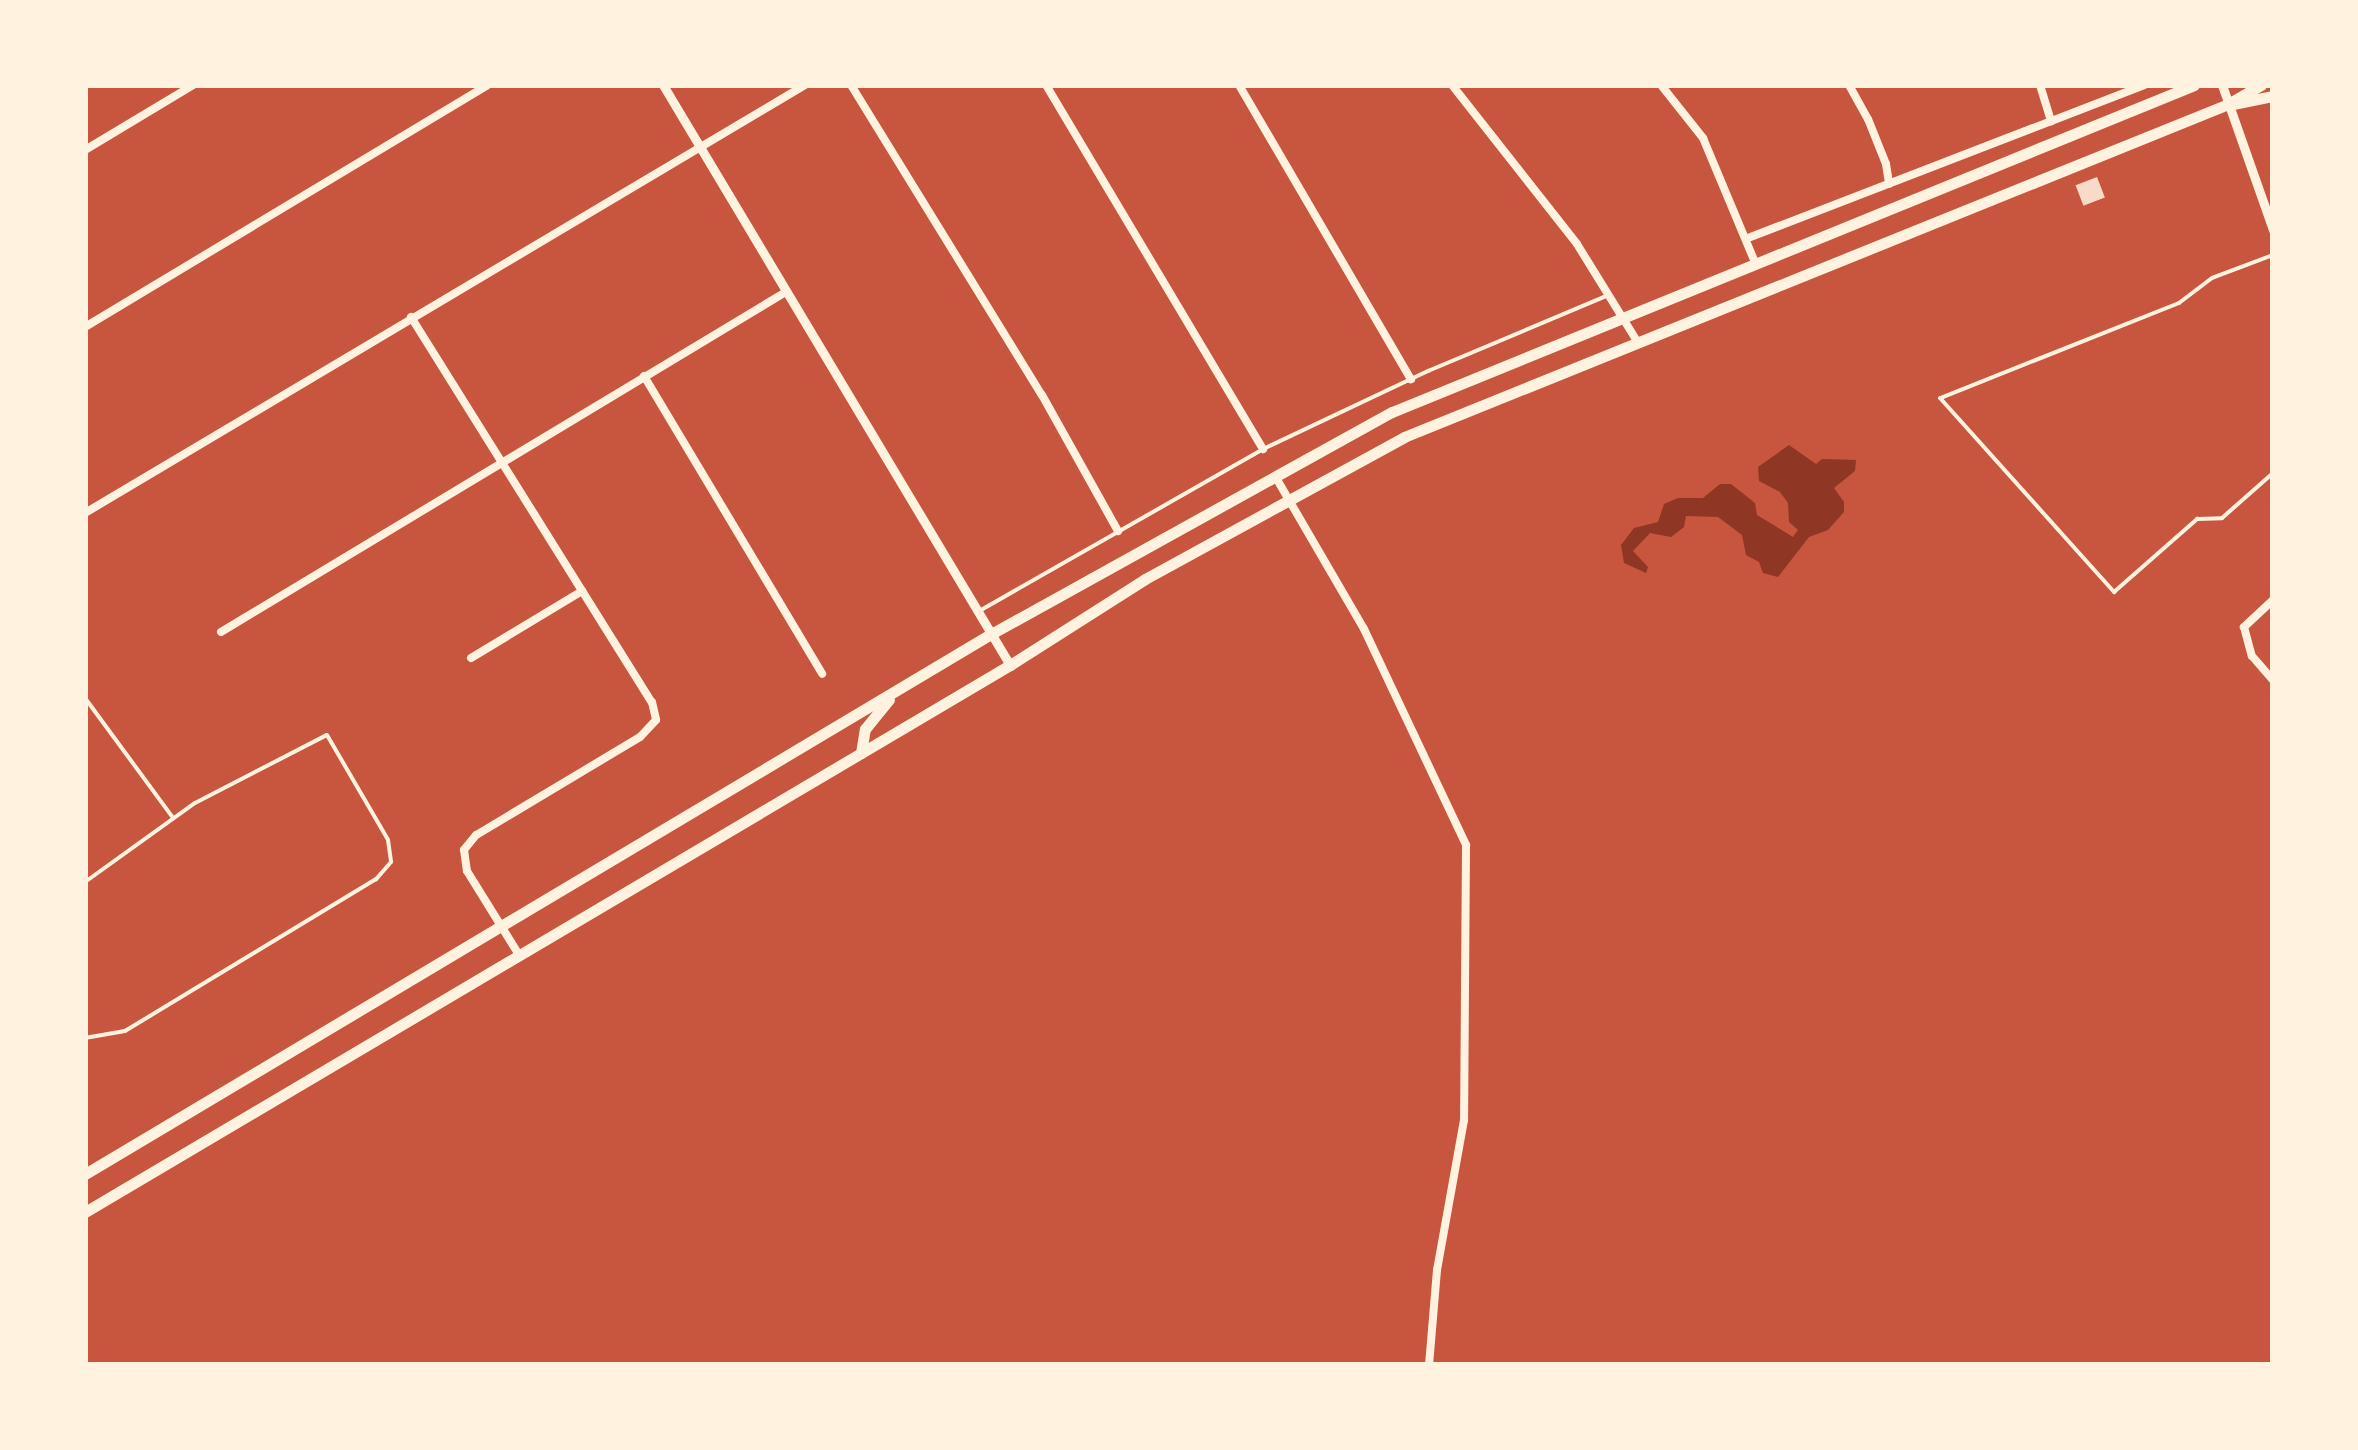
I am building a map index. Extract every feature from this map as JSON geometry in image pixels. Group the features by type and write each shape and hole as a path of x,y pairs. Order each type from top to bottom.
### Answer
{"main road":[{"path":"85,1174 991,634 1392,412 2194,85"},
{"path":"85,1212 1010,665 1145,579 1404,436 2228,104 2261,85"},
{"path":"2228,104 2273,96"},
{"path":"1962,181 1971,207"},
{"path":"861,753 865,728 895,692"}],"street":[{"path":"85,150 193,85"},
{"path":"85,327 487,85"},
{"path":"664,85 784,293 1010,665"},
{"path":"85,513 805,85"},
{"path":"851,85 1042,395 1118,531"},
{"path":"1046,85 1263,449"},
{"path":"1239,85 1411,379"},
{"path":"1452,85 1611,294 1637,341"},
{"path":"1661,85 1703,138 1748,238 1756,265"},
{"path":"1849,85 1874,134 1888,184"},
{"path":"2040,85 2051,121"},
{"path":"1748,238 2144,85"},
{"path":"2222,85 2273,230"},
{"path":"221,632 784,293"},
{"path":"411,317 505,461 652,702 656,720 640,737 476,835 464,850 467,871 519,955"},
{"path":"644,376 822,674"},
{"path":"1275,476 1364,629 1466,846 1464,1120 1438,1270 1429,1365"},
{"path":"471,658 582,592"},
{"path":"2273,600 2244,627 2252,656 2273,680"}],"lane":[{"path":"2273,255 2212,278 2180,303 1940,398 2114,592 2197,519 2222,518 2273,473"},
{"path":"977,612 1263,449 1411,379 1611,294"},
{"path":"85,698 173,818"},
{"path":"85,882 173,818 235,780 326,735 388,840 390,862 376,878 125,1031 85,1038"}],"shaded area":[{"path":"1789,445 1816,464 1822,459 1856,460 1855,471 1834,488 1844,502 1844,512 1828,530 1809,537 1778,577 1763,573 1759,562 1746,555 1742,535 1718,517 1686,516 1684,527 1671,537 1650,533 1633,551 1648,567 1646,573 1624,563 1621,545 1634,528 1658,522 1664,504 1678,498 1703,498 1720,484 1731,484 1755,503 1757,515 1793,537 1798,530 1789,522 1788,503 1780,492 1759,481 1758,467"}],"building":[{"path":"2097,177 2105,198 2083,206 2076,185"}]}
